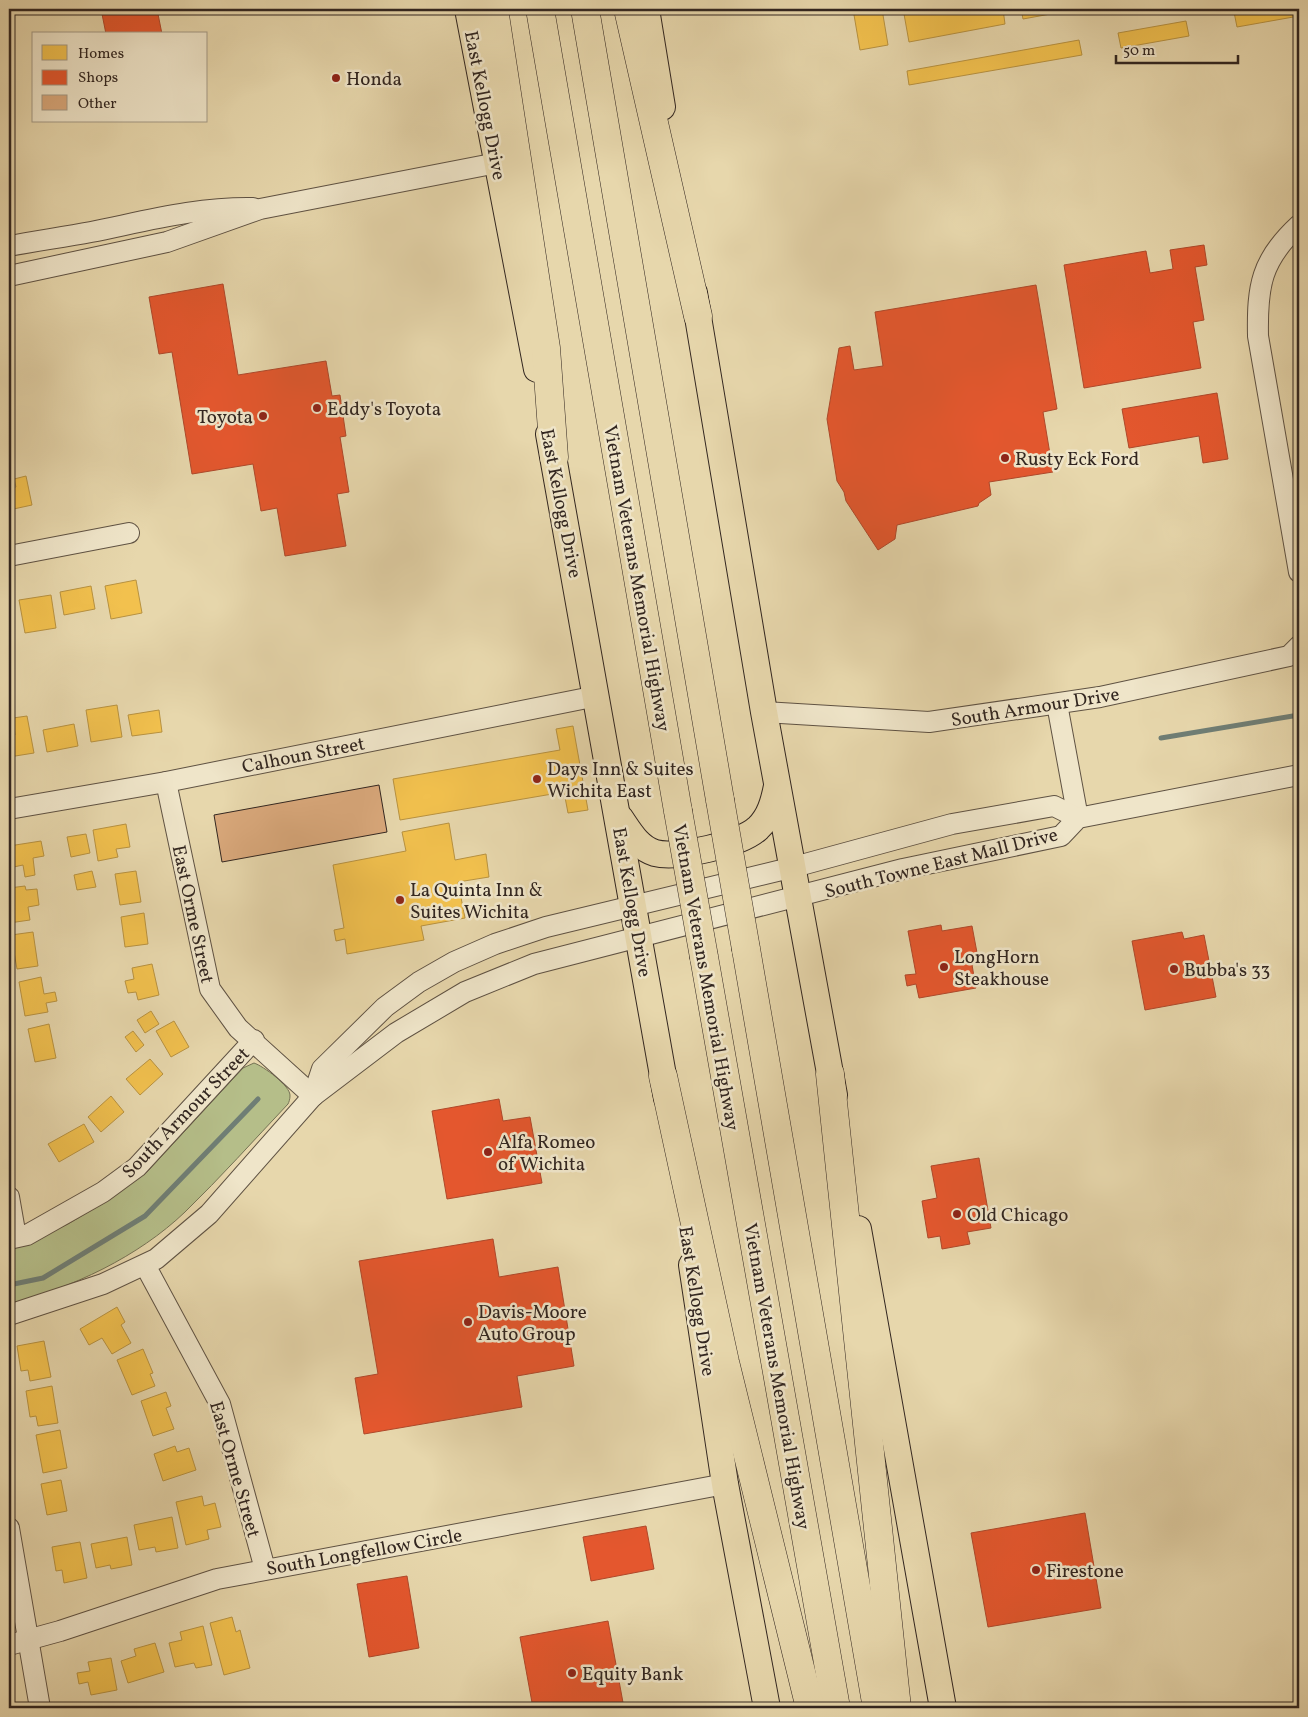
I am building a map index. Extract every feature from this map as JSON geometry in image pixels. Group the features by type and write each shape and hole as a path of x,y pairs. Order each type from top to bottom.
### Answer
{"highway":[{"path":"494,9 546,348 554,457"},
{"name":"Vietnam Veterans Memorial Highway","path":"540,9 678,811 836,1708"},
{"path":"585,9 877,1708"},
{"path":"628,9 698,316"},
{"path":"830,1074 897,1708"},
{"path":"663,1076 725,1362 810,1708"}],"main road":[{"name":"East Kellogg Drive","path":"468,9 554,457 597,696 663,1076 725,1484 767,1708"},
{"path":"646,9 764,712 794,867 942,1708"},
{"path":"617,813 634,839 654,852 676,854 741,839 759,828 772,809 778,784"}],"street":[{"path":"9,276 167,242 260,209 497,162"},
{"path":"9,246 91,232 162,216 220,207 260,209"},
{"path":"162,216 167,242"},
{"path":"1299,225 1284,239 1266,268 1258,299 1258,336 1299,572"},
{"path":"9,556 129,533"},
{"name":"South Armour Drive","path":"764,712 929,722 1057,704 1290,656 1299,646"},
{"name":"Calhoun Street","path":"9,809 166,782 597,696"},
{"path":"1057,704 1078,818"},
{"name":"South Towne East Mall Drive","path":"799,897 903,869 1062,836 1078,818 1299,775"},
{"name":"East Orme Street","path":"166,782 210,989 238,1028 254,1040 313,1096"},
{"name":"South Towne East Mall Drive","path":"794,867 952,824 1054,806 1078,818"},
{"path":"313,1096 322,1069 385,1007 419,982 454,962 495,944 546,927 794,867"},
{"path":"9,1315 103,1284 156,1259 210,1214 313,1096 396,1034 465,992 534,964 799,897"},
{"name":"South Armour Street","path":"12,1238 27,1235 103,1192 137,1167 254,1040"},
{"path":"9,1197 12,1238"},
{"name":"East Orme Street","path":"144,1265 220,1404 265,1569"},
{"name":"South Longfellow Circle","path":"18,1642 217,1578 725,1484"},
{"path":"9,1528 18,1642 40,1708"}],"green space":[{"path":"254,1063 270,1072 286,1087 290,1096 288,1103 185,1212 147,1243 103,1269 56,1289 9,1304 9,1245 36,1239 68,1224 110,1199 147,1172 243,1068"}],"building: Homes":[{"path":"853,9 882,9 888,45 860,50"},
{"path":"934,9 1003,9 1005,24 909,42 904,14"},
{"path":"1021,9 1078,9 1023,19"},
{"path":"1255,9 1299,9 1299,16 1237,27 1234,12"},
{"path":"1186,21 1189,36 1121,48 1118,33"},
{"path":"1079,40 1082,55 909,85 907,71"},
{"path":"26,476 32,505 9,510 9,488 16,487 14,479"},
{"path":"136,580 142,613 111,619 105,586"},
{"path":"91,586 95,609 64,615 60,592"},
{"path":"51,595 56,628 25,633 19,600"},
{"path":"117,705 122,737 91,742 86,710"},
{"path":"159,710 162,732 132,736 128,715"},
{"path":"27,716 34,753 9,757 9,736 15,735 13,718"},
{"path":"74,724 78,746 47,752 43,730"},
{"path":"573,726 588,810 568,813 564,792 400,820 393,779 560,750 556,729"},
{"name":"La Quinta Inn & Suites Wichita","path":"449,823 455,860 486,854 489,877 458,882 465,918 421,926 424,940 347,954 345,939 336,941 334,930 344,928 333,865 406,851 402,832"},
{"path":"126,824 130,847 116,849 118,857 98,861 93,830"},
{"path":"86,834 90,853 71,857 67,837"},
{"path":"41,841 44,856 33,858 35,875 25,877 23,865 9,868 9,846"},
{"path":"92,871 96,887 77,890 74,875"},
{"path":"136,871 141,902 120,905 115,874"},
{"path":"25,886 26,890 37,889 39,905 28,907 30,920 9,923 9,888"},
{"path":"144,913 148,944 125,947 121,917"},
{"path":"33,932 38,966 17,969 11,935"},
{"path":"152,964 159,995 138,1000 136,992 128,993 125,981 134,979 132,968"},
{"path":"41,977 44,994 55,992 57,1001 46,1003 48,1012 25,1016 19,982"},
{"path":"151,1011 159,1024 145,1033 137,1020"},
{"path":"174,1021 189,1047 171,1057 156,1031"},
{"path":"49,1024 56,1058 35,1062 28,1029"},
{"path":"133,1031 144,1045 136,1052 125,1037"},
{"path":"150,1059 163,1074 140,1095 126,1079"},
{"path":"111,1096 124,1112 101,1132 88,1117"},
{"path":"84,1124 94,1142 59,1162 48,1144"},
{"path":"117,1307 125,1322 121,1325 131,1343 112,1354 102,1338 89,1345 80,1329"},
{"path":"44,1341 51,1377 30,1381 28,1370 21,1371 17,1346"},
{"path":"143,1349 153,1373 150,1374 155,1386 132,1395 117,1360"},
{"path":"52,1386 58,1423 38,1426 36,1416 30,1417 26,1391"},
{"path":"166,1392 171,1406 166,1408 174,1429 153,1436 141,1401"},
{"path":"60,1430 67,1468 43,1473 36,1435"},
{"path":"175,1446 177,1452 189,1448 196,1470 163,1481 154,1454"},
{"path":"61,1480 67,1511 47,1515 41,1484"},
{"path":"202,1496 204,1506 215,1503 221,1527 207,1530 209,1539 186,1545 176,1502"},
{"path":"172,1517 178,1548 156,1552 155,1547 139,1550 134,1525"},
{"path":"127,1537 132,1565 111,1569 110,1565 96,1568 91,1544"},
{"path":"80,1542 87,1578 64,1583 62,1570 56,1571 52,1547"},
{"path":"232,1617 236,1632 240,1630 250,1668 224,1675 210,1623"},
{"path":"203,1626 212,1665 196,1668 194,1663 175,1667 169,1643 182,1640 180,1632"},
{"path":"155,1643 164,1672 128,1683 121,1661 136,1656 134,1649"},
{"path":"111,1658 117,1690 91,1695 88,1682 79,1684 77,1673 90,1671 88,1662"}],"building: Shops":[{"path":"101,9 157,9 162,32 106,32"},
{"path":"1204,245 1207,265 1195,267 1204,320 1193,322 1201,368 1084,388 1064,265 1146,251 1150,273 1173,269 1170,250"},
{"name":"Toyota","path":"223,284 238,375 326,361 332,396 340,395 346,436 340,437 349,492 337,494 346,546 285,556 277,508 261,511 253,464 192,474 172,352 159,354 149,297"},
{"path":"1036,285 1057,409 1043,412 1053,472 989,482 991,495 979,503 978,506 897,525 895,539 878,550 846,501 844,492 837,481 827,419 839,348 850,346 854,370 883,366 875,312"},
{"path":"1217,393 1228,459 1203,463 1199,436 1129,448 1122,409"},
{"name":"LongHorn Steakhouse","path":"941,925 942,931 972,926 978,958 971,959 976,988 919,998 916,984 907,986 905,975 916,974 908,931"},
{"name":"Bubba's 33","path":"1182,932 1184,939 1204,935 1216,997 1145,1010 1132,941"},
{"name":"Alfa Romeo of Wichita","path":"499,1099 503,1121 530,1117 542,1183 447,1199 432,1111"},
{"name":"Old Chicago","path":"979,1158 991,1228 967,1232 970,1244 942,1249 940,1236 928,1238 922,1201 937,1198 931,1166"},
{"name":"Davis-Moore Auto Group","path":"493,1239 499,1277 558,1267 574,1366 517,1376 522,1407 364,1434 355,1378 378,1374 359,1261"},
{"name":"Firestone","path":"1085,1513 1101,1608 988,1627 971,1533"},
{"path":"646,1526 654,1569 591,1581 583,1537"},
{"path":"407,1576 419,1648 369,1657 357,1584"},
{"name":"Equity Bank","path":"608,1621 624,1708 533,1708 520,1637"}],"building: Other":[{"path":"379,785 387,832 222,862 214,815"}],"waterway":[{"path":"1161,738 1299,715"},
{"path":"9,1285 43,1278 145,1216 258,1099"}],"place":[{"name":"Honda","path":"336,78"},
{"name":"Eddy's Toyota","path":"317,408"},
{"name":"Toyota","path":"263,416"},
{"name":"Rusty Eck Ford","path":"1005,458"},
{"name":"Days Inn & Suites Wichita East","path":"537,779"},
{"name":"La Quinta Inn & Suites Wichita","path":"400,900"},
{"name":"LongHorn Steakhouse","path":"944,967"},
{"name":"Bubba's 33","path":"1174,969"},
{"name":"Alfa Romeo of Wichita","path":"488,1152"},
{"name":"Old Chicago","path":"957,1214"},
{"name":"Davis-Moore Auto Group","path":"468,1322"},
{"name":"Firestone","path":"1036,1570"},
{"name":"Equity Bank","path":"572,1673"}]}
